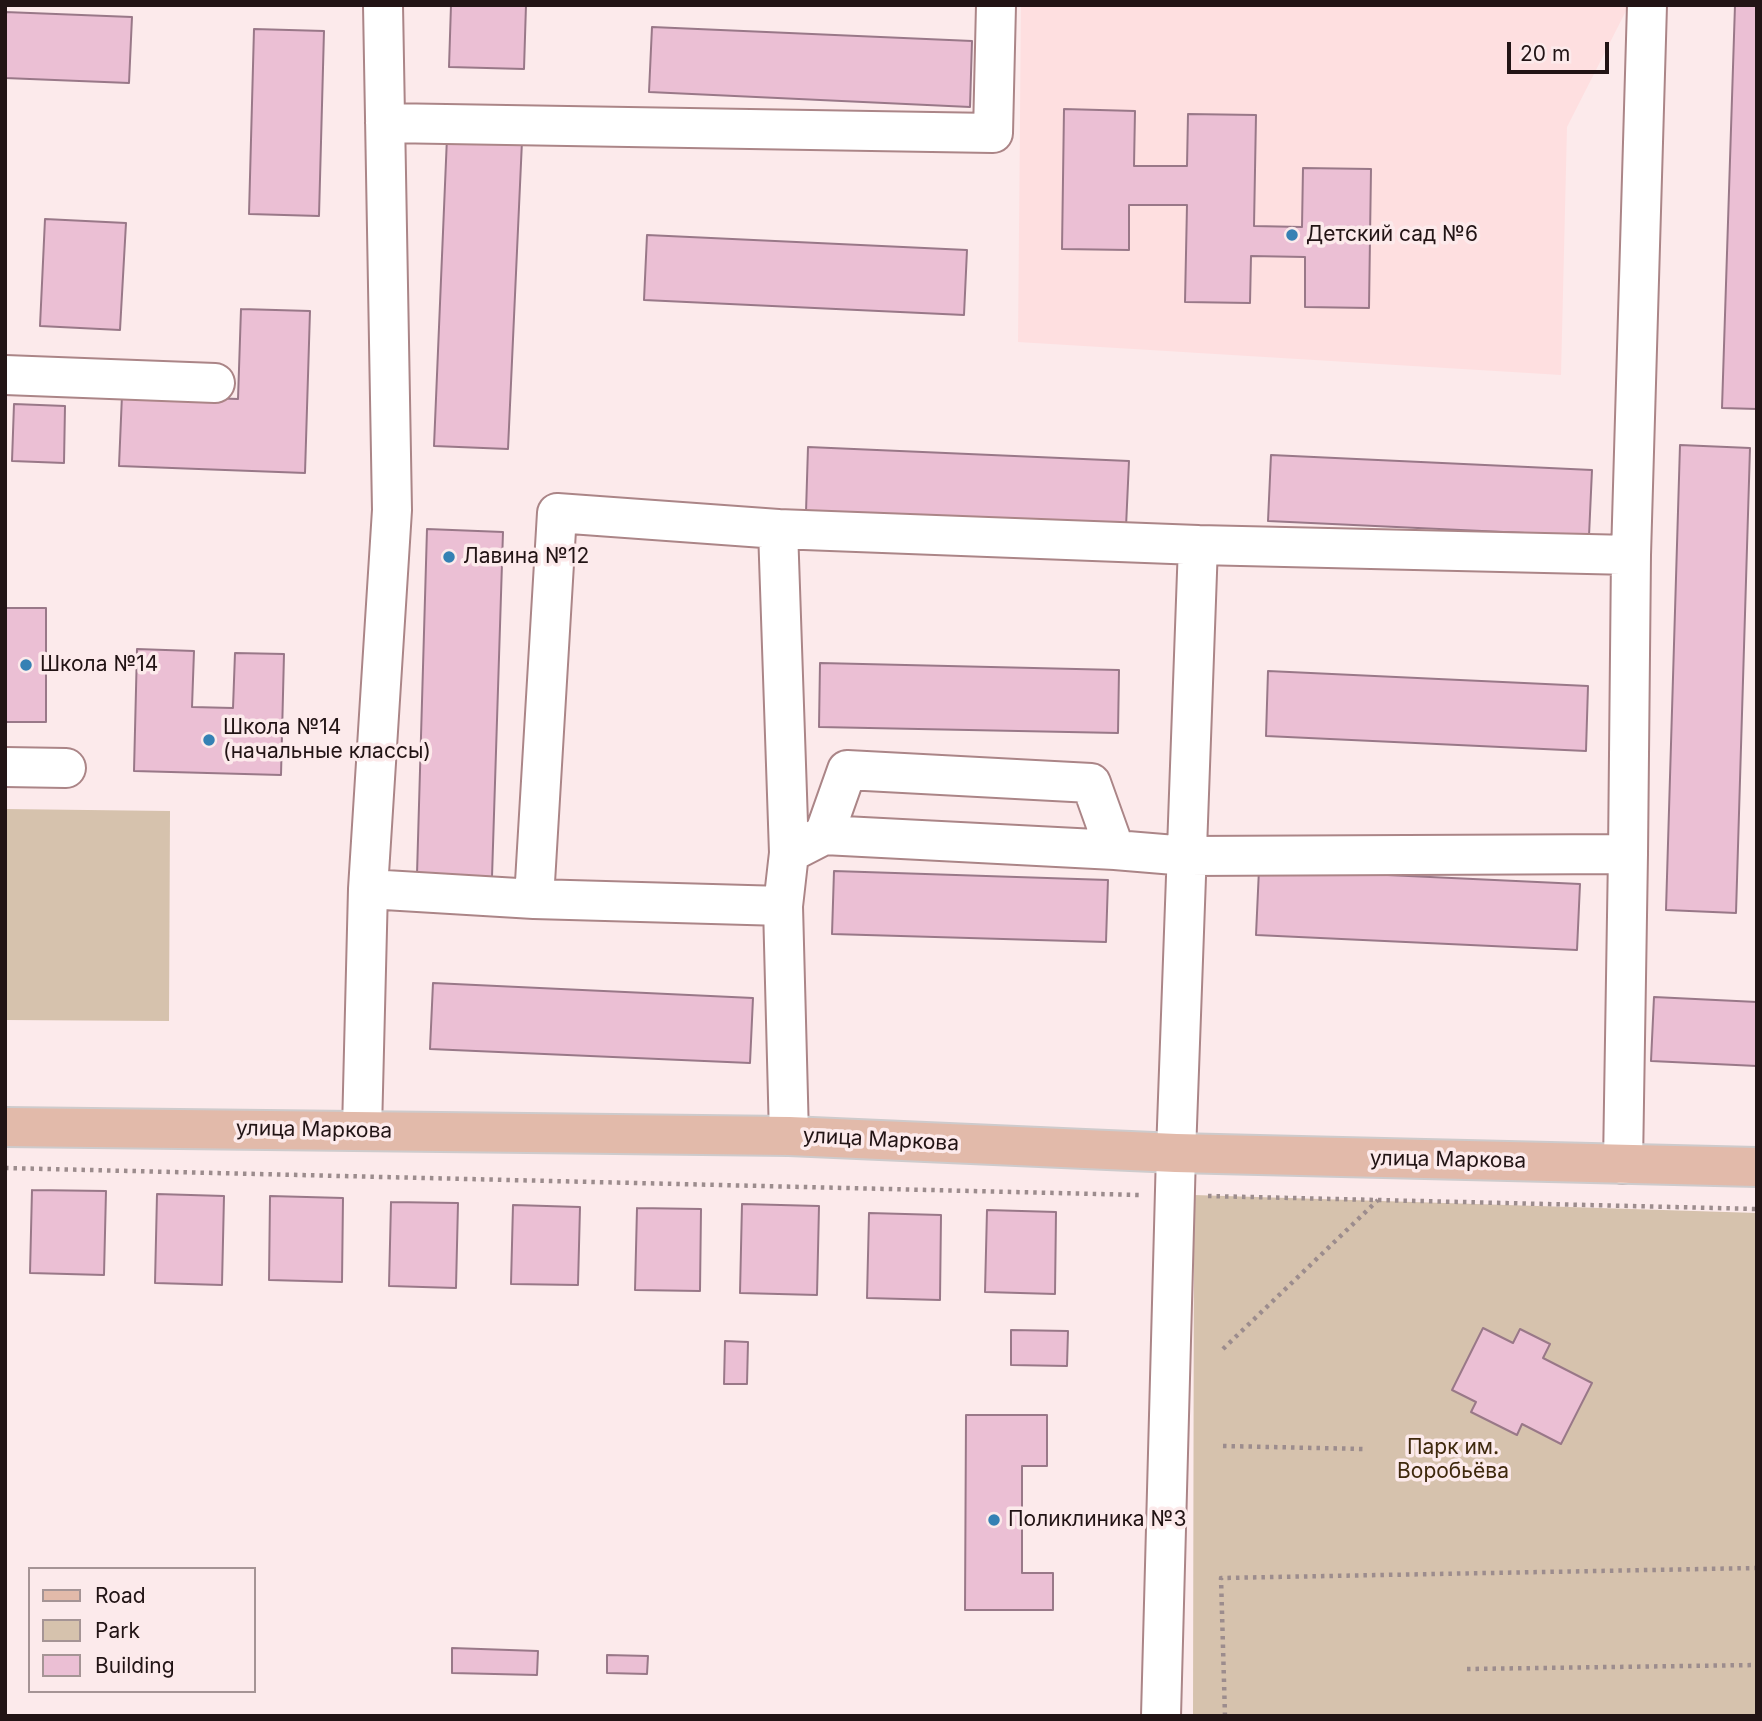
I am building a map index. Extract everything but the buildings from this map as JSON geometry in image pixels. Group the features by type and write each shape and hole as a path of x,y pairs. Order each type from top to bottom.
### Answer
{"main road":[{"name":"улица Маркова","path":"5,1127 789,1136 1176,1153 1757,1167"}],"lane":[{"path":"362,1130 368,889 391,510 383,5"},
{"path":"385,123 993,133 996,5"},
{"path":"1623,1164 1631,555 1647,5"},
{"path":"5,376 215,383"},
{"path":"534,899 557,513 778,529 1198,545 1631,555"},
{"path":"778,529 789,853 783,906 789,1136"},
{"path":"1161,1716 1176,1153 1198,545"},
{"path":"5,768 66,768"},
{"path":"824,835 847,770 1091,783 1115,850"},
{"path":"789,853 824,835 1186,856 1628,854"},
{"path":"368,889 534,899 783,906"}],"path":[{"path":"5,1168 1757,1209"},
{"path":"1223,1349 1378,1200"},
{"path":"1223,1446 1364,1449"},
{"path":"1225,1716 1221,1578 1757,1568"},
{"path":"1467,1669 1757,1665"}],"shaded area":[{"name":"Детский сад №6","path":"1021,5 1629,5 1567,127 1561,375 1018,342"}],"green space":[{"path":"5,809 170,811 169,1021 5,1020"},
{"name":"Парк им. Воробьёва","path":"1194,1195 1757,1213 1757,1716 1193,1716"}],"place":[{"name":"Детский сад №6","path":"1292,235"},
{"name":"Лавина №12","path":"449,557"},
{"name":"Школа №14","path":"26,665"},
{"name":"Школа №14 (начальные классы)","path":"209,740"},
{"name":"Поликлиника №3","path":"994,1520"}]}
